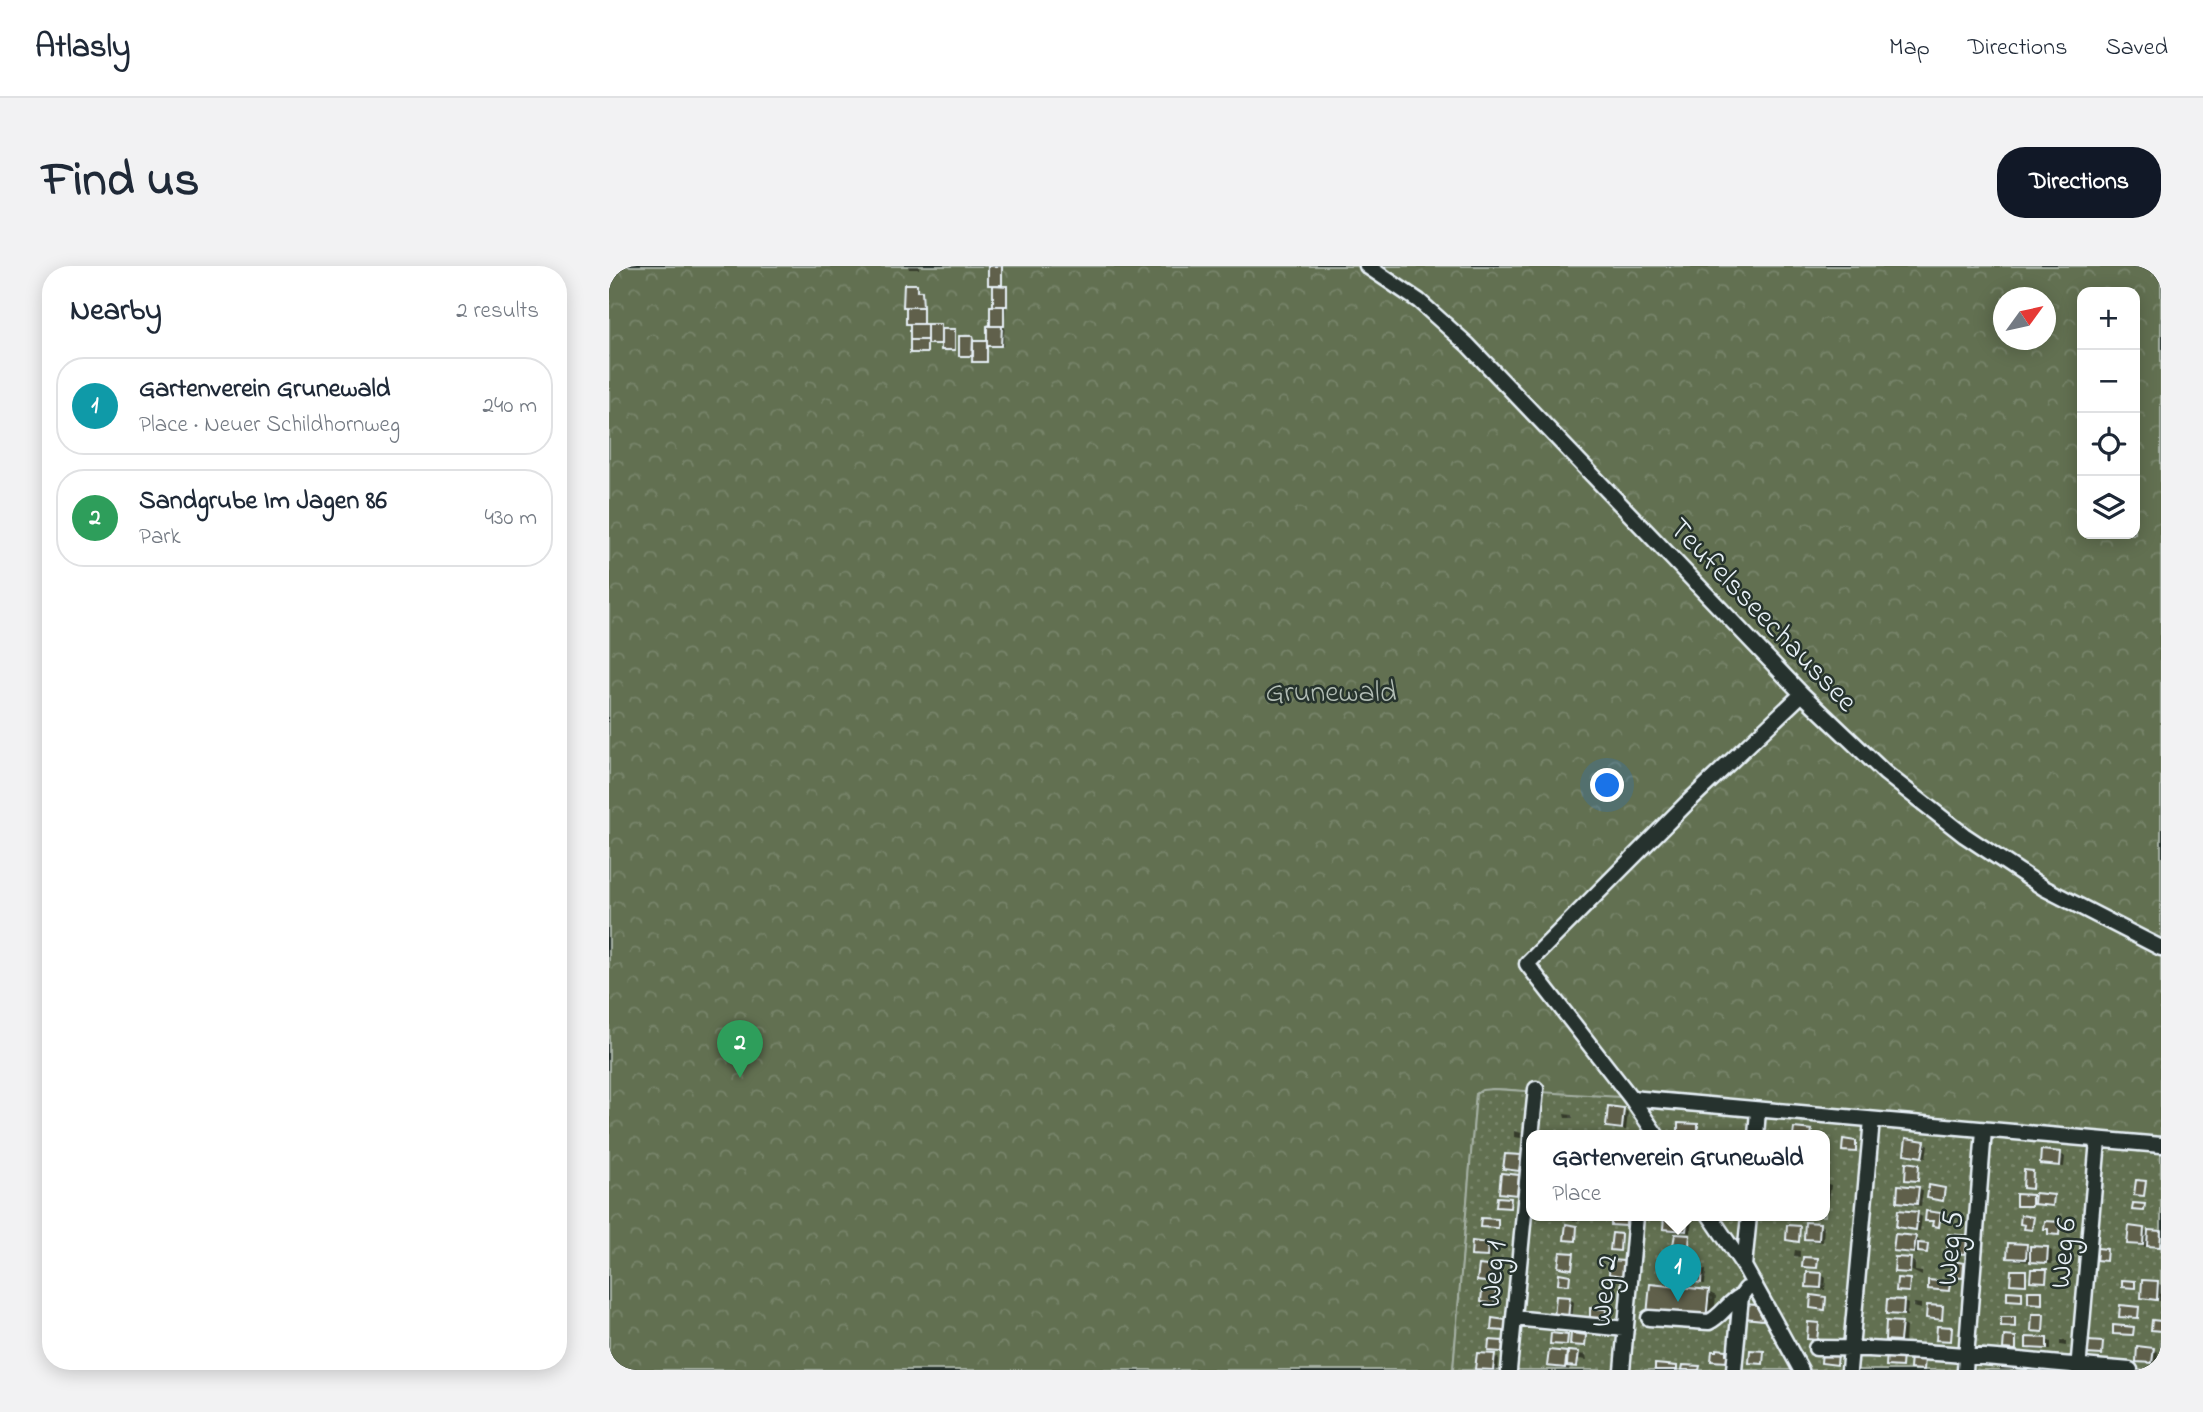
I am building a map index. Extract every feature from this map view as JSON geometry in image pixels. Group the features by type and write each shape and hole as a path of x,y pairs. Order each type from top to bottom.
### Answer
{"street":[{"name":"Teufelsseechaussee","path":"1367,266 1419,301 1468,345 1802,694 1885,774 1964,835 2044,888 2161,948"},
{"path":"1653,1130 1527,964 1687,803 1802,694"},
{"name":"Weg 1","path":"1532,1130 1536,1089"},
{"path":"1631,1098 2161,1146"},
{"path":"1756,1130 1758,1110"},
{"path":"1644,1130 1646,1118"},
{"path":"1849,1370 1872,1120"},
{"name":"Weg 5","path":"1966,1363 1984,1130"},
{"name":"Weg 6","path":"2078,1368 2098,1140"},
{"name":"Weg 1","path":"1509,1370 1526,1191"},
{"name":"Weg 2","path":"1622,1370 1636,1221"},
{"path":"1713,1221 1744,1266 1801,1370"},
{"path":"1744,1266 1748,1221"},
{"path":"1649,1318 1709,1322 1730,1302 1741,1296 1752,1281"},
{"path":"1734,1370 1741,1296"},
{"path":"1514,1318 1626,1329"},
{"path":"1816,1348 1852,1348 1966,1363 2130,1370"}],"green space":[{"name":"Grunewald","path":"609,266 2161,266 2161,1152 1649,1108 1634,1118 1528,1092 1488,1090 1476,1094 1453,1370 609,1370"},
{"path":"1493,1089 1620,1097 1634,1118 1649,1108 2161,1152 2161,1370 1453,1370 1476,1094 1482,1090"}],"building":[{"path":"988,266 1002,266 1002,285 988,285"},
{"path":"904,284 917,284 917,291 922,291 923,307 903,307"},
{"path":"993,285 1007,286 1007,306 993,306"},
{"path":"990,306 1004,306 1004,326 987,326 990,325"},
{"path":"906,307 923,307 923,324 906,324"},
{"path":"910,324 927,324 927,340 910,340"},
{"path":"927,324 941,324 941,344 927,344"},
{"path":"987,326 1002,326 1001,346 987,346"},
{"path":"941,329 955,329 955,350 941,350"},
{"path":"959,336 973,336 973,356 959,356"},
{"path":"973,336 974,341 987,341 987,362 972,362"},
{"path":"910,340 927,340 927,353 910,353"},
{"path":"1608,1106 1624,1108 1622,1129 1606,1127"},
{"path":"1678,1123 1698,1124 1698,1130 1678,1130"},
{"path":"1906,1138 1925,1141 1922,1157 1904,1154"},
{"path":"1843,1139 1856,1141 1856,1152 1842,1151"},
{"path":"2041,1150 2061,1152 2060,1166 2040,1164"},
{"path":"1505,1154 1521,1155 1519,1171 1503,1169"},
{"path":"1906,1162 1919,1164 1918,1181 1905,1180"},
{"path":"2024,1170 2033,1171 2032,1189 2023,1188"},
{"path":"1501,1173 1519,1175 1517,1195 1499,1193"},
{"path":"2136,1180 2146,1181 2144,1196 2134,1195"},
{"path":"1898,1185 1919,1187 1917,1204 1897,1202"},
{"path":"1929,1185 1945,1188 1943,1201 1927,1198"},
{"path":"2035,1193 2054,1195 2053,1206 2034,1204"},
{"path":"2016,1194 2032,1195 2032,1206 2016,1206"},
{"path":"1497,1197 1511,1198 1510,1208 1496,1207"},
{"path":"2133,1203 2145,1204 2144,1211 2132,1210"},
{"path":"1898,1210 1918,1212 1916,1230 1896,1227"},
{"path":"1926,1211 1941,1213 1939,1227 1932,1226 1933,1221 1925,1221"},
{"path":"2021,1215 2034,1217 2032,1230 2024,1229 2025,1225 2020,1224"},
{"path":"1481,1218 1498,1219 1498,1228 1480,1227"},
{"path":"1611,1221 1626,1221 1626,1226 1611,1225"},
{"path":"1664,1221 1687,1221 1686,1231 1663,1229"},
{"path":"2045,1221 2060,1222 2059,1235 2048,1234 2048,1229 2044,1229"},
{"path":"1805,1222 1820,1223 1819,1240 1804,1239"},
{"path":"1566,1224 1577,1226 1576,1241 1564,1240"},
{"path":"1787,1225 1800,1226 1799,1242 1786,1240"},
{"path":"2129,1226 2144,1228 2143,1245 2127,1244"},
{"path":"2148,1230 2161,1231 2160,1247 2147,1246"},
{"path":"1612,1233 1621,1234 1620,1251 1610,1250"},
{"path":"1675,1234 1690,1235 1689,1246 1673,1245"},
{"path":"1895,1234 1916,1236 1914,1253 1893,1251"},
{"path":"1948,1234 1969,1236 1968,1254 1947,1253"},
{"path":"1472,1241 1488,1243 1487,1257 1471,1256"},
{"path":"1918,1243 1928,1244 1927,1253 1918,1252"},
{"path":"2008,1243 2027,1244 2026,1259 2007,1258"},
{"path":"2030,1246 2048,1247 2047,1263 2030,1262"},
{"path":"2097,1248 2107,1249 2106,1261 2096,1260"},
{"path":"1560,1252 1574,1253 1572,1269 1558,1267"},
{"path":"1803,1257 1818,1258 1817,1268 1802,1267"},
{"path":"1895,1257 1911,1258 1910,1273 1894,1272"},
{"path":"1610,1260 1624,1261 1623,1276 1609,1274"},
{"path":"1953,1261 1964,1263 1963,1278 1951,1277"},
{"path":"1662,1263 1676,1265 1675,1275 1661,1274"},
{"path":"1479,1265 1495,1267 1494,1283 1477,1281"},
{"path":"1687,1265 1702,1266 1701,1283 1685,1281"},
{"path":"2031,1269 2047,1269 2046,1282 2030,1281"},
{"path":"2011,1270 2026,1270 2026,1285 2010,1284"},
{"path":"1807,1272 1822,1273 1821,1288 1806,1287"},
{"path":"1559,1273 1570,1275 1569,1285 1558,1284"},
{"path":"1897,1278 1910,1279 1909,1292 1896,1291"},
{"path":"1928,1280 1950,1282 1949,1291 1928,1289"},
{"path":"2122,1280 2135,1281 2135,1288 2122,1287"},
{"path":"2142,1280 2158,1281 2157,1300 2141,1298"},
{"path":"1650,1284 1709,1290 1706,1320 1647,1315"},
{"path":"1482,1290 1496,1291 1494,1304 1481,1302"},
{"path":"2007,1291 2022,1292 2022,1301 2007,1300"},
{"path":"2028,1291 2042,1291 2042,1304 2028,1303"},
{"path":"1811,1295 1826,1297 1825,1310 1810,1308"},
{"path":"1556,1296 1570,1297 1568,1319 1554,1318"},
{"path":"1887,1299 1904,1300 1903,1315 1886,1314"},
{"path":"1745,1304 1756,1305 1764,1320 1744,1318"},
{"path":"1927,1305 1943,1306 1942,1320 1926,1318"},
{"path":"2120,1305 2139,1307 2138,1318 2119,1317"},
{"path":"1590,1308 1606,1309 1605,1321 1590,1320"},
{"path":"2032,1314 2044,1314 2043,1332 2031,1331"},
{"path":"2001,1317 2015,1317 2015,1327 2001,1326"},
{"path":"1492,1318 1506,1320 1505,1331 1491,1330"},
{"path":"2152,1320 2161,1321 2161,1331 2151,1330"},
{"path":"1886,1321 1902,1322 1900,1341 1885,1340"},
{"path":"1808,1322 1819,1323 1817,1340 1807,1339"},
{"path":"2113,1325 2134,1327 2133,1335 2113,1334"},
{"path":"1937,1326 1952,1327 1951,1341 1936,1340"},
{"path":"1551,1333 1568,1335 1567,1345 1550,1344"},
{"path":"1571,1333 1586,1335 1585,1346 1570,1345"},
{"path":"2004,1336 2016,1337 2016,1350 2003,1349"},
{"path":"2026,1337 2047,1338 2047,1349 2026,1348"},
{"path":"1489,1340 1503,1341 1502,1352 1488,1351"},
{"path":"2087,1341 2103,1342 2102,1355 2086,1354"},
{"path":"2137,1346 2154,1348 2152,1363 2136,1362"},
{"path":"1549,1350 1567,1352 1565,1368 1547,1366"},
{"path":"1726,1350 1729,1362 1711,1361 1712,1351"},
{"path":"1750,1350 1764,1351 1763,1364 1749,1363"},
{"path":"1568,1351 1579,1352 1577,1367 1567,1366"},
{"path":"1822,1351 1838,1353 1837,1365 1821,1363"},
{"path":"1477,1353 1495,1354 1493,1370 1475,1369"},
{"path":"1887,1353 1903,1354 1902,1367 1886,1366"},
{"path":"1911,1355 1925,1357 1924,1370 1910,1369"},
{"path":"1655,1364 1677,1366 1677,1370 1655,1370"},
{"path":"1683,1365 1700,1366 1699,1370 1682,1370"}],"place":[{"name":"Sandgrube Im Jagen 86","path":"740,1078"},
{"name":"Gartenverein Grunewald","path":"1678,1302"}]}
